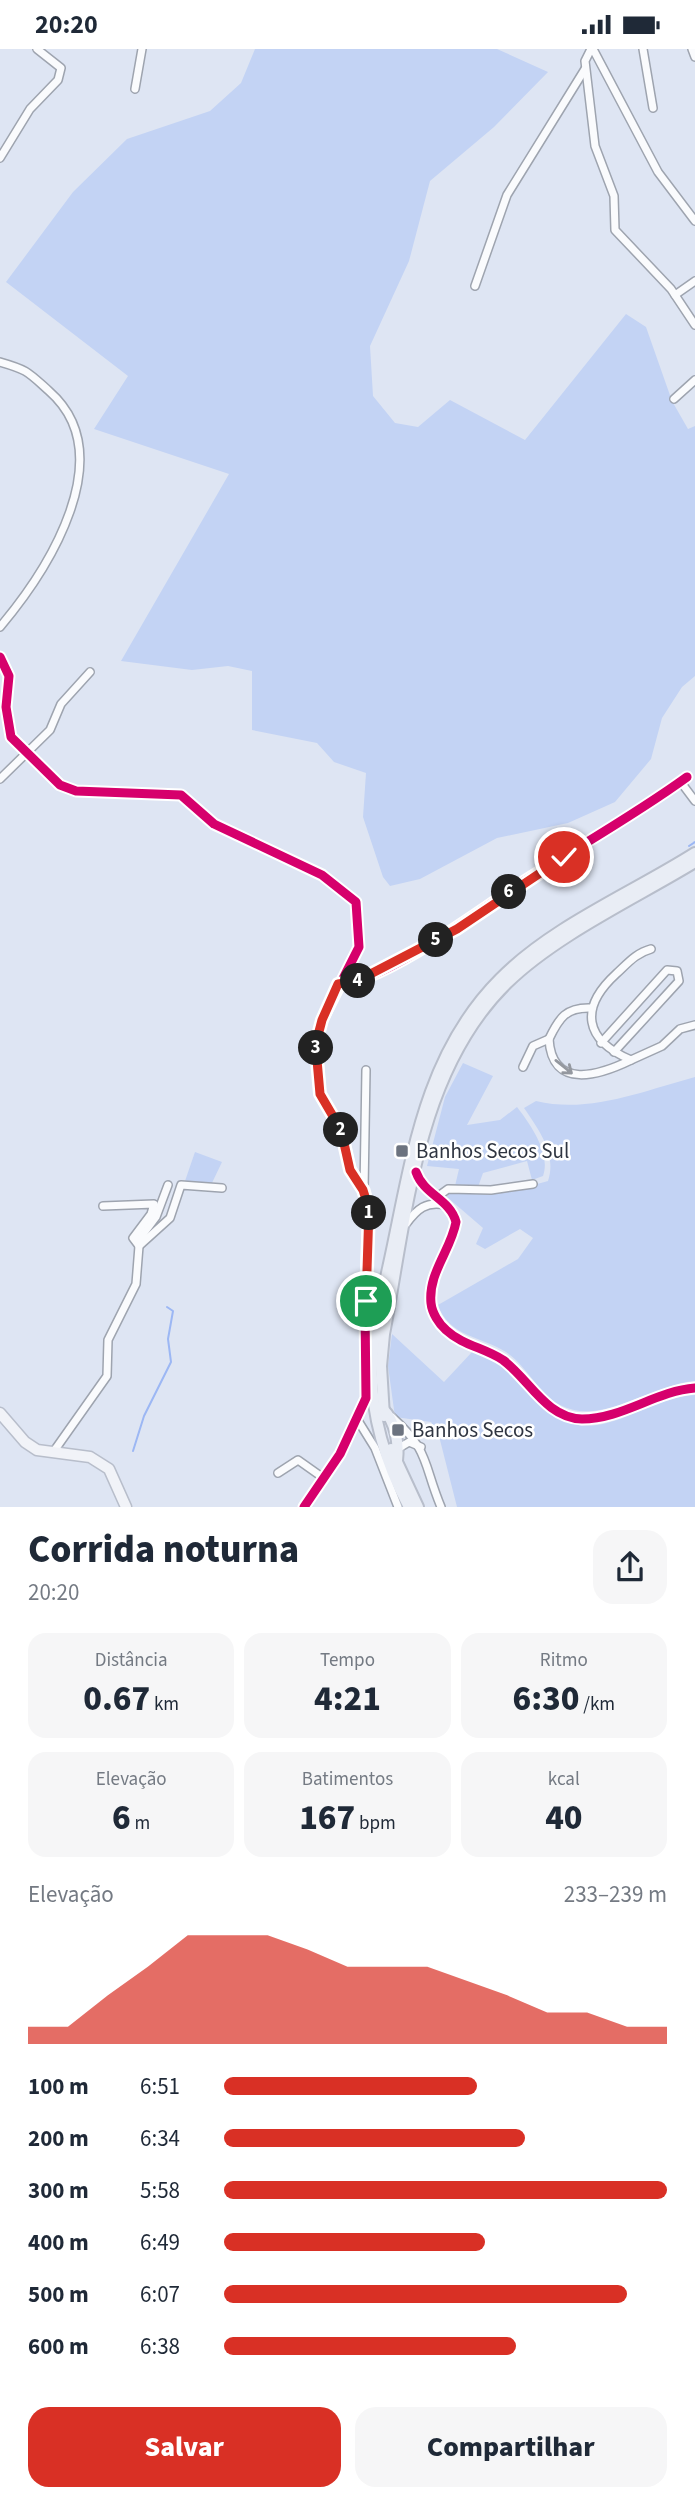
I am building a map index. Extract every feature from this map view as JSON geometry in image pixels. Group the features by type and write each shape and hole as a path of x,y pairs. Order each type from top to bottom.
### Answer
{"highway":[{"path":"409,1507 384,1451 372,1366 379,1316 427,1098 446,1054 470,1014 502,977 537,947 695,853"},
{"path":"418,1507 391,1449 381,1366 384,1334 416,1172 437,1093 453,1058 477,1019 507,983 542,954 695,862"},
{"path":"365,1306 383,1297"},
{"path":"365,1306 379,1316"},
{"path":"387,1413 399,1448 397,1462"}],"main road":[{"path":"0,1413 25,1442 37,1450 90,1457 110,1469 126,1507"}],"street":[{"path":"0,158 30,109 58,80 61,68 37,49"},
{"path":"135,89 142,49"},
{"path":"695,221 658,172 592,49 586,55 585,68 595,146 614,196 615,230 675,295 695,325"},
{"path":"643,49 653,108"},
{"path":"692,49 695,57"},
{"path":"475,286 507,195 585,68"},
{"path":"675,295 695,281"},
{"path":"0,362 33,373 60,400 76,428 81,469 74,501 52,551 23,600 0,627"},
{"path":"674,399 695,380"},
{"path":"0,657 9,676 6,707 11,737 60,785 76,791 181,795 214,824 322,875 356,902 359,947 338,984 322,1020 316,1043 320,1094 341,1130 350,1170 363,1190 369,1209 365,1306 366,1398 340,1454 304,1507"},
{"path":"0,779 50,730 61,704 90,672"},
{"path":"338,984 357,981 457,929 514,888 683,779 695,801"},
{"path":"631,1060 601,1043 591,1020 591,1008 603,986 639,953 651,949"},
{"path":"601,1043 667,970 677,971 679,981 614,1052"},
{"path":"523,1067 533,1046 549,1039 564,1013 591,1008"},
{"path":"549,1039 556,1062 573,1075 583,1077 662,1047 680,1029 695,1025"},
{"path":"363,1190 366,1070"},
{"path":"416,1172 421,1185 454,1213 457,1222 432,1282 431,1302 438,1321 451,1335 501,1359 556,1411 578,1419 601,1418 678,1389 695,1388"},
{"path":"437,1197 448,1189 491,1190 533,1184"},
{"path":"54,1451 107,1376 108,1340 136,1284 138,1243 156,1217 168,1185"},
{"path":"138,1243 170,1218 181,1185 222,1188"},
{"path":"103,1206 155,1203 151,1214 133,1238 138,1243"},
{"path":"405,1226 419,1208 428,1204 446,1205"},
{"path":"387,1413 414,1436 421,1447 441,1507"},
{"path":"357,1419 375,1448 398,1507"},
{"path":"399,1448 409,1442 421,1447"},
{"path":"278,1473 298,1460 322,1477"}],"shaded area":[{"path":"255,49 497,49 548,72 494,127 430,181 409,261 370,346 373,396 395,423 418,427 450,400 525,440 626,314 646,327 672,401 688,429 695,426 695,676 682,687 662,718 651,759 615,802 568,823 497,838 420,879 390,886 383,877 363,817 366,773 334,762 317,743 252,730 252,671 228,666 192,670 121,661 229,474 94,429 128,376 6,282 73,192 127,139 210,111 241,83"},
{"path":"463,1063 493,1076 467,1125 500,1120 517,1107 542,1149 545,1167 543,1176 532,1180 527,1161 483,1173 478,1187 455,1186 459,1169 427,1166 445,1097"},
{"path":"695,1077 695,1381 662,1389 610,1408 576,1410 560,1405 545,1394 506,1352 458,1330 443,1316 438,1305 518,1259 533,1238 520,1229 485,1249 476,1244 483,1228 447,1197 449,1191 512,1191 548,1181 548,1152 541,1134 524,1108 536,1101 576,1105 596,1103"},
{"path":"195,1152 222,1162 211,1185 185,1181"},
{"path":"392,1334 444,1382 472,1352 491,1360 513,1376 546,1409 571,1423 586,1426 603,1424 671,1399 695,1395 695,1507 457,1507 439,1436 431,1422 395,1417 388,1366"}],"waterway":[{"path":"689,846 695,842"},
{"path":"133,1451 144,1416 171,1362 168,1339 173,1311 167,1307"}],"cycle path":[{"path":"0,657 9,676 6,707 11,737 60,785 76,791 181,795 214,824 322,875 356,902 359,947 322,1020 316,1043 320,1094 341,1130 350,1169 364,1190 369,1209 365,1309 366,1398 340,1454 304,1507"},
{"path":"338,984 355,981 402,961 687,777"},
{"path":"416,1172 425,1186 453,1214 456,1222 431,1292 434,1314 452,1335 503,1360 548,1405 569,1417 582,1419 611,1415 667,1394 695,1388"}],"place":[{"name":"Banhos Secos Sul","path":"402,1151"},
{"name":"Banhos Secos","path":"398,1430"}],"route":[{"path":"366,1301 369,1209 363,1190 350,1170 341,1130 320,1094 316,1043 322,1020 338,984 357,981 457,929 514,888 564,857"}]}
